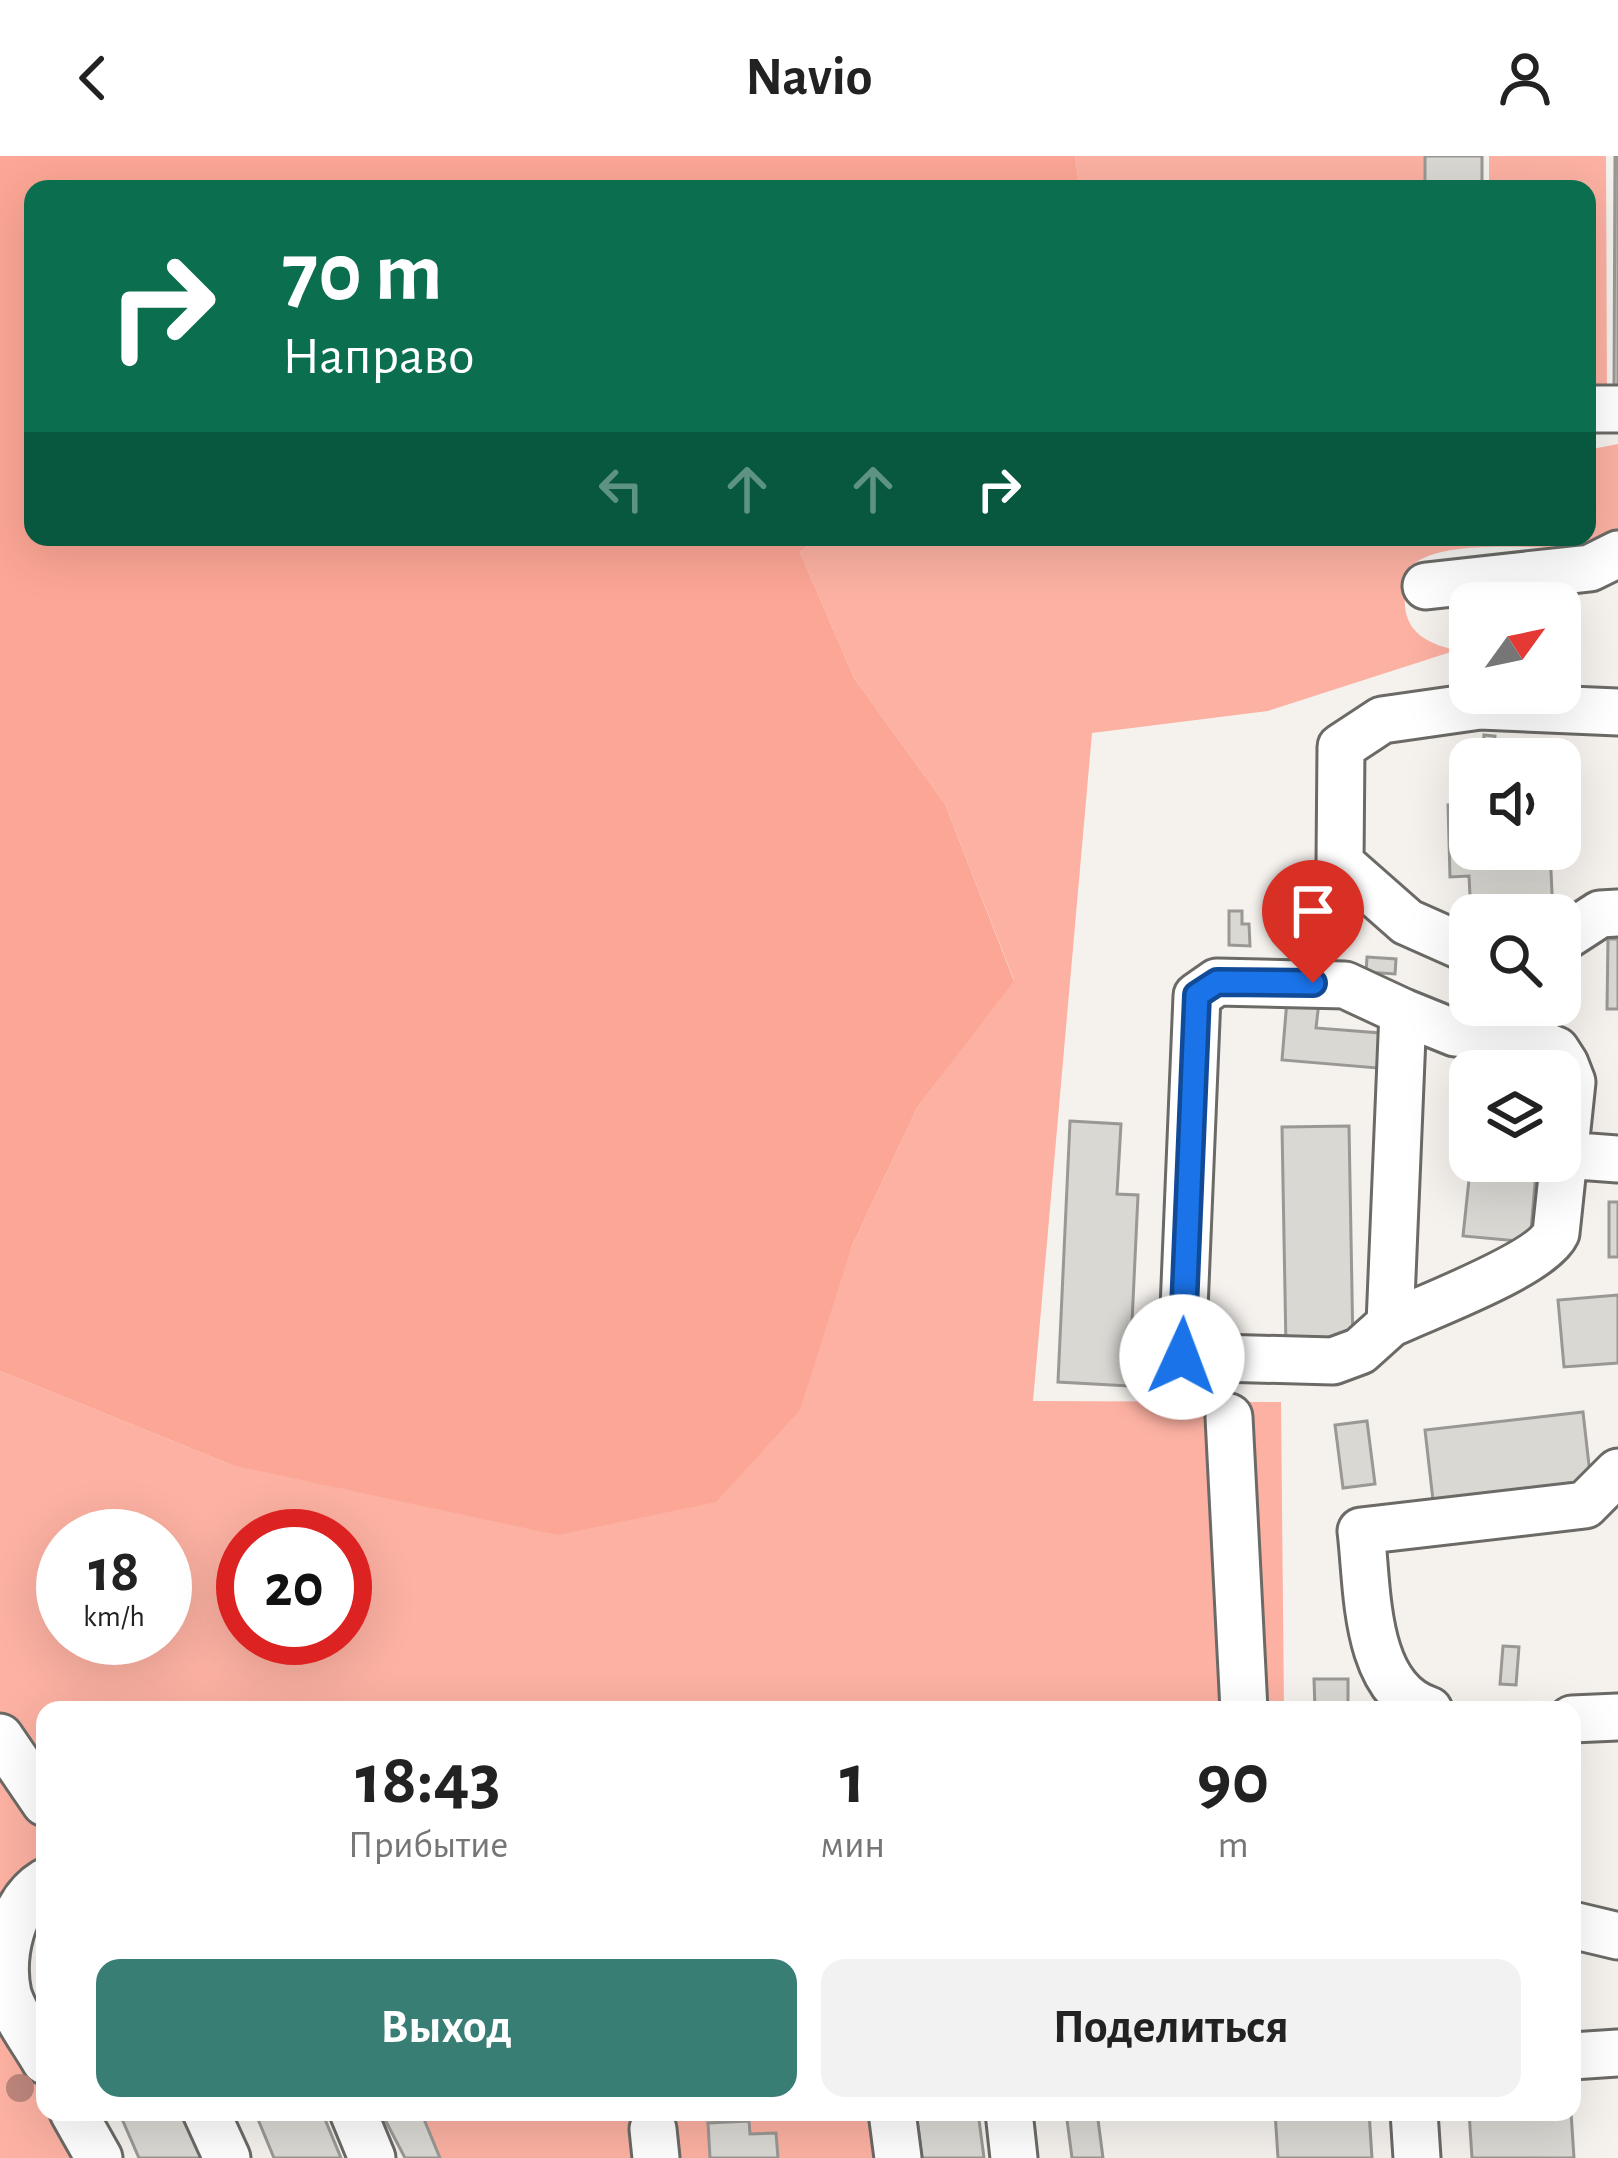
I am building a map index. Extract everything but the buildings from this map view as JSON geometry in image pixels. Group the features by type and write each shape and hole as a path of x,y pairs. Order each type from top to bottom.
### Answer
{"lane":[{"path":"1426,586 1590,568 1618,554"},
{"path":"1449,941 1407,922 1340,863 1341,747 1382,720 1480,706 1618,712"},
{"path":"1581,926 1600,914 1618,913"},
{"path":"1554,1050 1540,1043 1455,1033 1346,985 1217,982 1197,995 1182,1357 1333,1361 1360,1351 1390,1324 1544,1251 1556,1233 1561,1182"},
{"path":"1390,1324 1402,1012"},
{"path":"1581,1156 1618,1159"},
{"path":"1228,1417 1244,1701"},
{"path":"1409,1701 1386,1676 1374,1635 1361,1531 1585,1505 1618,1472"},
{"path":"1581,1719 1618,1717"},
{"path":"0,1737 36,1790"},
{"path":"36,1891 20,1907 10,1930 4,1970 8,1996 36,2045"},
{"path":"1581,1927 1618,1936"},
{"path":"1581,2055 1618,2053"},
{"path":"78,2121 99,2158"},
{"path":"210,2121 227,2158"},
{"path":"357,2121 372,2158"},
{"path":"893,2121 898,2158"},
{"path":"1011,2121 1014,2158"},
{"path":"1415,2121 1417,2158"}],"shaded area":[{"path":"0,156 1075,156 1077,180 24,180 24,546 807,546 800,552 854,678 945,804 1014,981 917,1108 851,1248 800,1410 716,1502 558,1535 232,1465 0,1371"},
{"path":"1075,156 1425,156 1425,180 1078,177"},
{"path":"1489,156 1606,156 1607,393 1596,393 1596,180 1489,180"},
{"path":"1618,444 1618,530 1596,539 1596,448"},
{"path":"807,546 1572,546 1466,548 1426,557 1411,566 1405,598 1410,623 1449,653 1268,711 1092,733 1033,1401 1281,1402 1284,1701 36,1701 36,1788 0,1741 0,1371 232,1465 851,1248 917,1108 1014,980 945,804 854,678 800,552"},
{"path":"0,1776 36,1822 36,1872 0,1929"},
{"path":"0,2002 36,2064 36,2121 67,2121 84,2158 0,2158"},
{"path":"425,2121 748,2121 709,2123 710,2158 440,2158"},
{"path":"748,2121 873,2121 880,2158 778,2158 776,2133 750,2134"}],"route":[{"path":"1182,1357 1197,995 1217,982 1313,983"}]}
